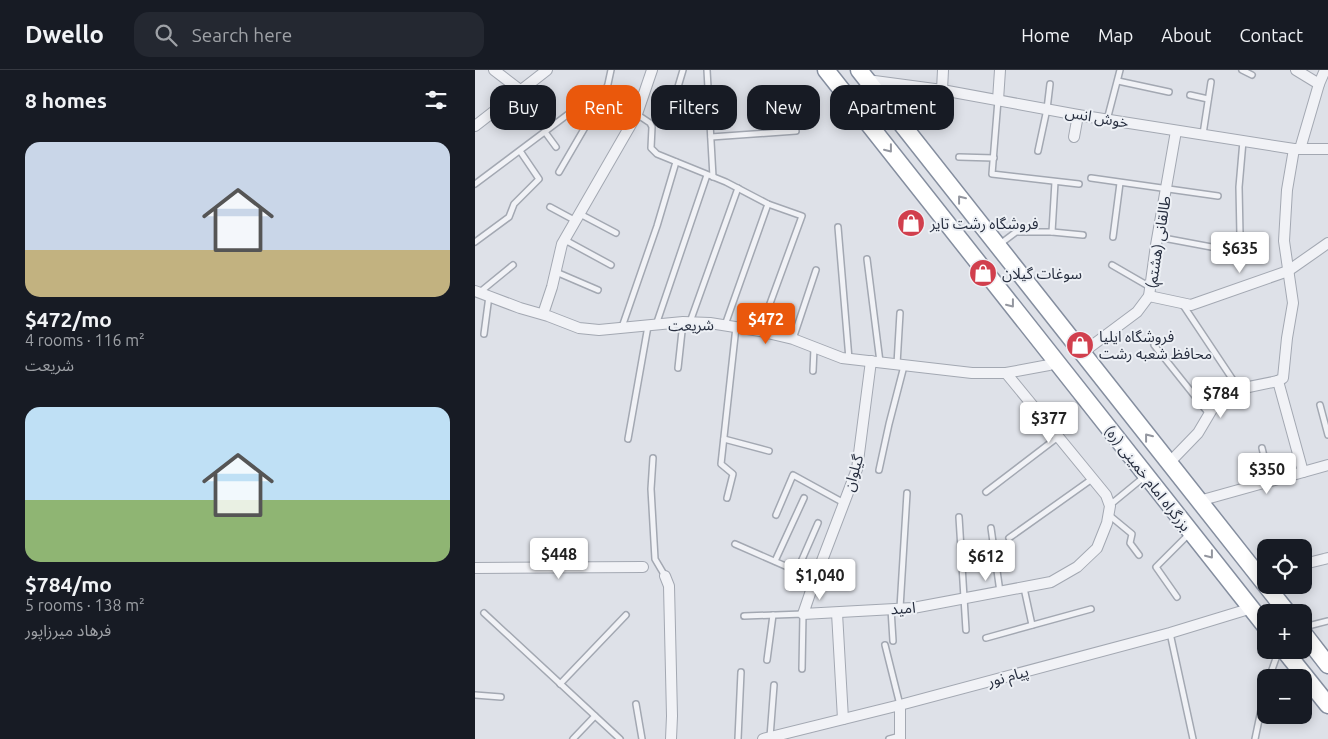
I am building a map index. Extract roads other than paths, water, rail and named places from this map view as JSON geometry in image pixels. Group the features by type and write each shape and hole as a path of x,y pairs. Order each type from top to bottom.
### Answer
{"highway":[{"name":"بزرگراه امام خمینی (ره)","path":"826,70 1257,616"},
{"name":"بزرگراه امام خمینی (ره)","path":"863,75 1199,501 1257,569"},
{"path":"1312,643 1325,658"},
{"path":"1292,659 1328,705"}],"street":[{"path":"494,70 514,85"},
{"path":"528,85 547,70"},
{"path":"641,102 652,70"},
{"path":"942,85 943,70"},
{"path":"998,100 1000,70"},
{"path":"1296,70 1319,84"},
{"path":"1169,463 1198,433 1217,401 1230,392 1278,381 1283,378 1293,303 1284,240 1287,190 1297,150 1325,70"},
{"name":"خوش انس","path":"863,75 916,85"},
{"name":"خوش انس","path":"954,92 1107,120 1297,150 1328,149"},
{"path":"476,124 490,113"},
{"path":"1074,136 1079,115"},
{"path":"543,314 556,272 562,244 628,130"},
{"name":"طالقانی (هشتم)","path":"1082,353 1137,312 1150,292 1157,237 1176,131"},
{"path":"1150,292 1191,305 1288,271 1328,243"},
{"name":"شریعت","path":"481,293 579,328 599,330 687,322 725,325 793,339 842,358 971,373 1006,373 1057,362"},
{"name":"گیلوان","path":"803,614 857,469 876,362"},
{"path":"1006,373 1107,495 1109,510"},
{"path":"1278,381 1303,472"},
{"path":"1199,501 1328,465"},
{"name":"امید","path":"803,614 913,608 1051,582 1077,567 1097,548 1109,510"},
{"path":"1312,562 1328,558"},
{"path":"475,568 643,567"},
{"path":"665,576 669,586 673,716 671,739"},
{"name":"پیام نور","path":"766,738 900,705 1170,633 1251,608"},
{"path":"837,613 843,719"},
{"path":"900,705 900,738"}],"lane":[{"path":"609,85 611,70"},
{"path":"679,85 683,70"},
{"path":"707,70 713,177"},
{"path":"1107,120 1121,70"},
{"path":"1242,70 1252,75"},
{"path":"1118,81 1169,92"},
{"path":"1202,135 1211,82"},
{"path":"1039,151 1050,84"},
{"path":"1190,95 1208,99"},
{"path":"998,100 992,174 1079,184"},
{"path":"475,184 566,116"},
{"path":"641,117 650,123 652,127 651,148 657,154 707,174 769,204 802,216 760,331"},
{"path":"559,172 583,130"},
{"path":"711,137 796,131"},
{"path":"545,132 556,147"},
{"path":"1241,235 1239,187 1243,141"},
{"path":"475,242 509,217 514,204 539,179 520,151"},
{"path":"959,157 994,158"},
{"path":"622,328 677,162"},
{"path":"628,439 652,326 707,174"},
{"path":"1091,178 1218,196"},
{"path":"1052,232 1055,182"},
{"path":"1113,237 1120,183"},
{"path":"678,368 687,322 738,188"},
{"path":"725,325 769,204"},
{"path":"550,207 616,233"},
{"path":"838,227 849,359"},
{"path":"998,246 1016,232 1052,232 1083,235"},
{"path":"1157,237 1222,249"},
{"path":"565,240 611,265"},
{"path":"867,259 876,362"},
{"path":"484,334 481,293 513,265"},
{"path":"1112,266 1150,292"},
{"path":"793,339 815,270"},
{"path":"556,272 598,290"},
{"path":"1181,303 1239,389"},
{"path":"879,470 900,365 900,313"},
{"path":"727,498 733,474 721,464 736,327"},
{"path":"1155,345 1209,414"},
{"path":"813,371 814,348"},
{"path":"1320,405 1328,436"},
{"path":"986,492 1059,437"},
{"path":"724,439 769,451"},
{"path":"1262,448 1270,481"},
{"path":"653,458 651,489 655,559 665,576"},
{"path":"776,515 793,475 844,503"},
{"path":"1139,555 1130,543 1132,534 1109,510 1147,476"},
{"path":"1009,538 1093,478"},
{"path":"893,641 907,494"},
{"path":"775,561 804,498"},
{"path":"959,517 966,630"},
{"path":"797,571 818,523"},
{"path":"991,528 1000,592"},
{"path":"1177,597 1156,567 1191,532"},
{"path":"735,544 815,579"},
{"path":"1024,588 1032,625"},
{"path":"987,638 1091,609"},
{"path":"484,613 620,739"},
{"path":"560,684 626,614"},
{"path":"802,669 803,614"},
{"name":"امید","path":"744,616 803,614"},
{"path":"767,660 773,615"},
{"path":"1312,625 1328,621"},
{"path":"1170,633 1193,739"},
{"path":"885,646 900,705"},
{"path":"738,739 741,672"},
{"path":"766,738 774,685"},
{"path":"475,695 501,697"},
{"path":"637,704 642,739"},
{"path":"573,739 595,716"},
{"path":"1255,739 1258,724"},
{"path":"889,739 900,738"}],"place":[{"name":"فروشگاه رشت تاير","path":"911,223"},
{"name":"سوغات گیلان","path":"983,273"},
{"name":"فروشگاه ایلیا محافظ شعبه رشت","path":"1080,345"}]}
